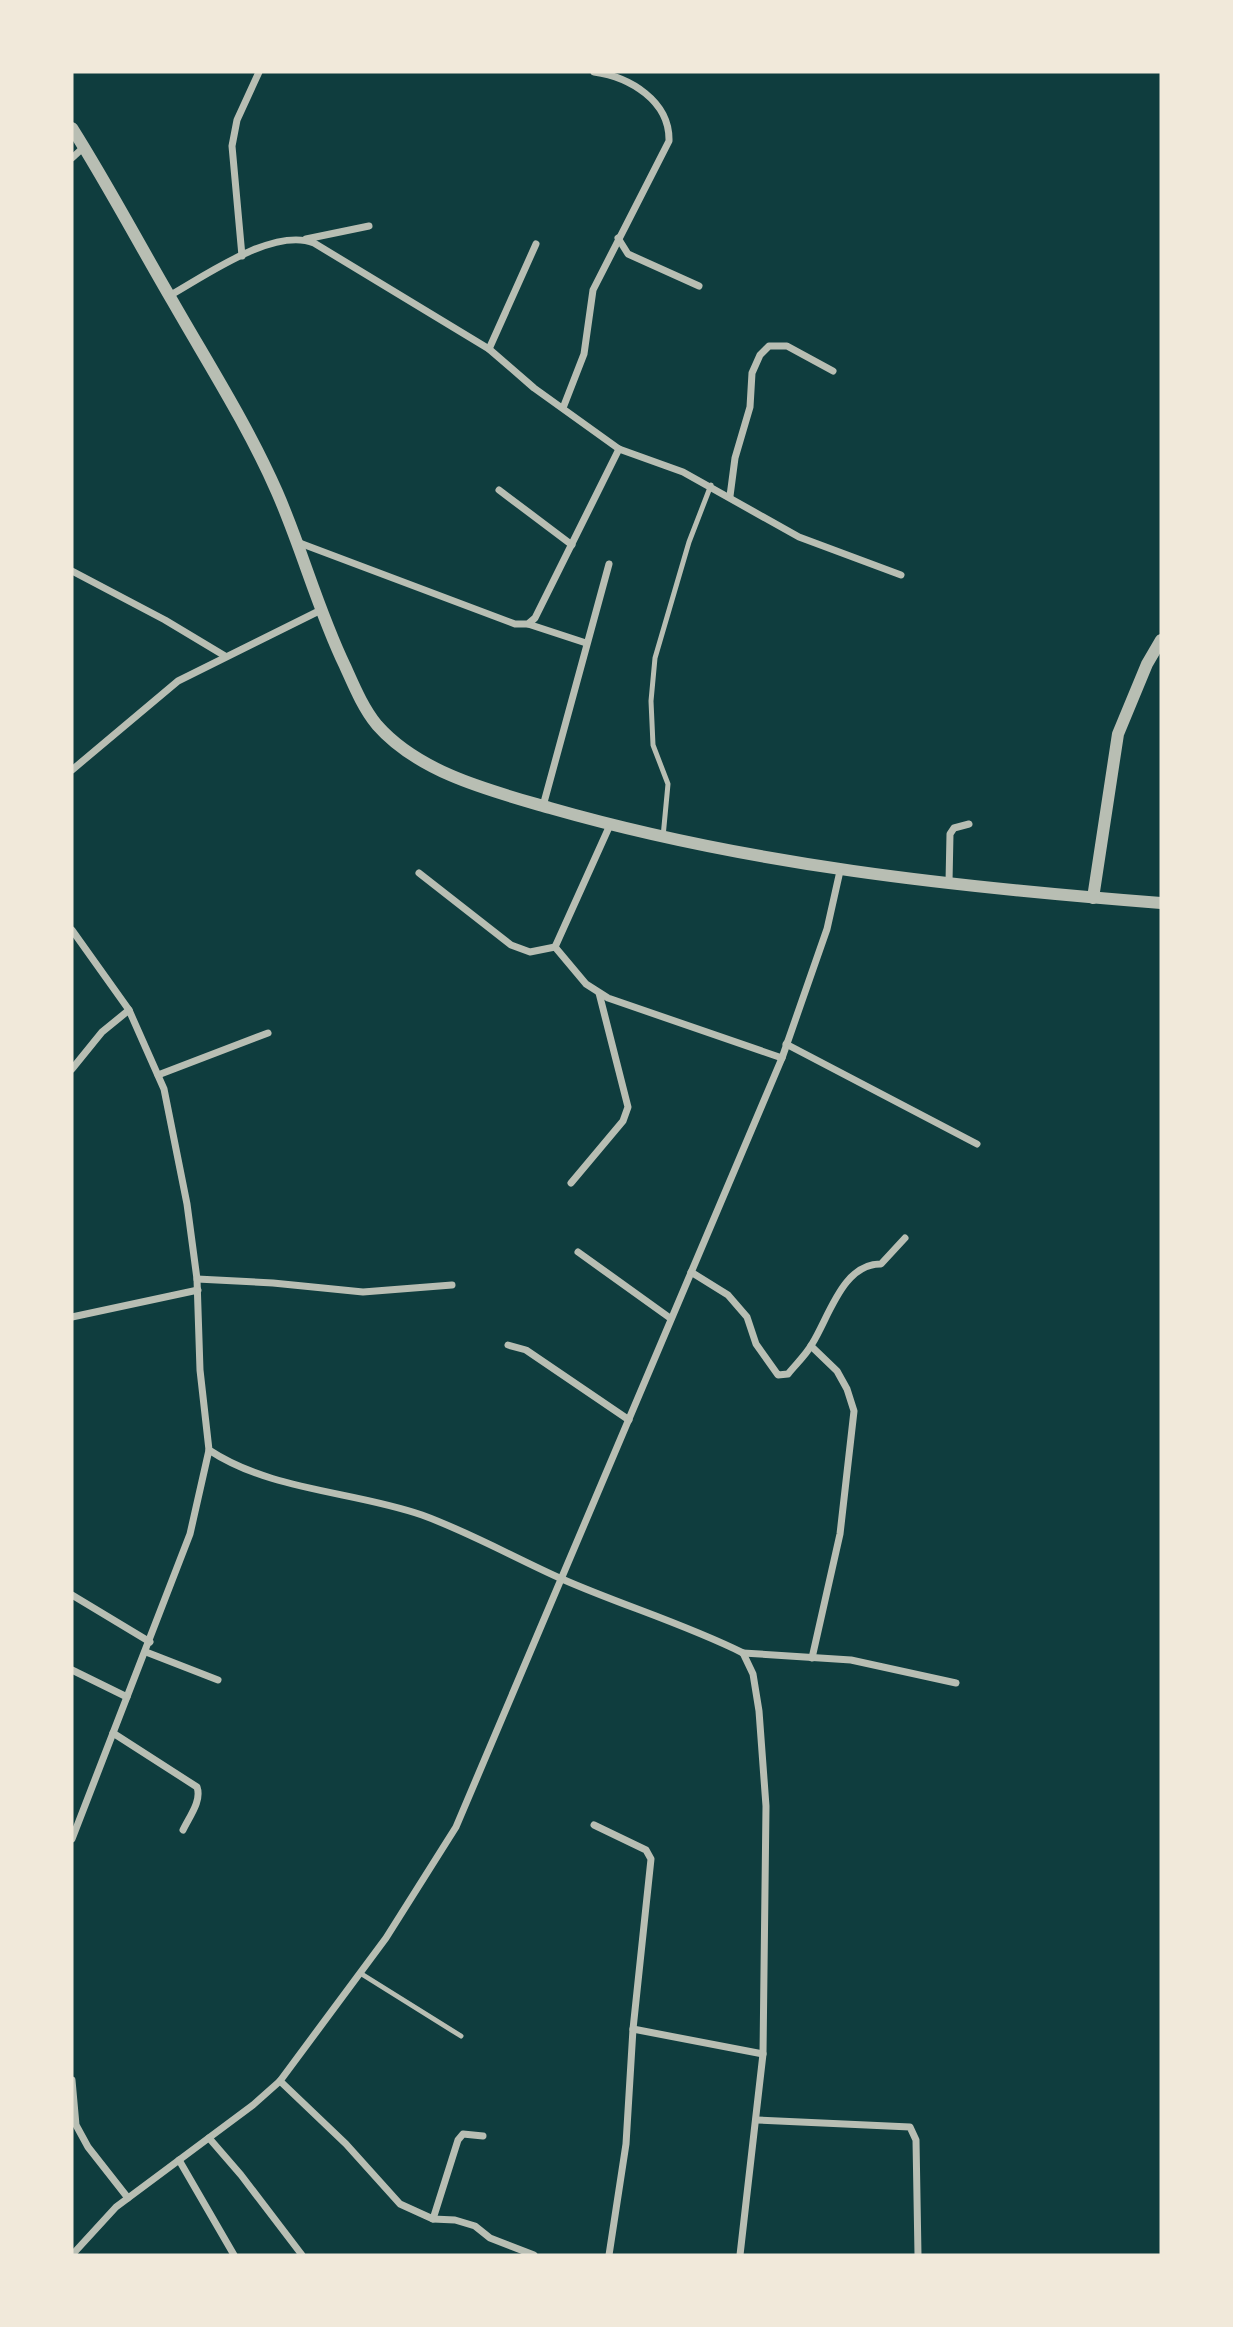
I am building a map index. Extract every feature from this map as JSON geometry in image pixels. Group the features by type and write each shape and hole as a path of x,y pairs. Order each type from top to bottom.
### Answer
{"street":[{"path":"242,256 232,146 237,120 259,72"},
{"path":"563,408 584,354 593,290 666,150 669,135 661,112 642,90 632,82 594,72"},
{"path":"72,128 246,428 276,491 351,680 379,727 411,754 447,773 543,806 663,837 840,871 1161,903"},
{"path":"72,158 84,147"},
{"path":"169,296 267,245 369,226"},
{"path":"618,238 628,254 699,286"},
{"path":"305,239 489,349 534,388 619,449 711,485 799,537 901,575"},
{"path":"489,349 537,244"},
{"path":"730,496 735,458 750,407 752,373 760,355 769,346 788,346 833,371"},
{"path":"528,624 535,618 619,449"},
{"path":"499,490 572,545"},
{"path":"296,542 515,624 528,624 586,643"},
{"path":"543,806 609,564"},
{"path":"72,571 165,620 225,656"},
{"path":"72,770 178,681 321,610"},
{"path":"1093,898 1118,734 1147,664 1161,640"},
{"path":"949,882 950,834 954,828 969,824"},
{"path":"555,947 610,825"},
{"path":"72,2255 128,2197 280,2081 360,1973 456,1827 782,1058 827,929 840,871"},
{"path":"419,873 511,944 530,952 555,947"},
{"path":"72,930 130,1010 158,1075 187,1204 198,1290 200,1370 209,1450 190,1534 72,1839"},
{"path":"555,947 586,984 599,993 782,1058"},
{"path":"571,1183 623,1121 628,1107 599,993"},
{"path":"72,1069 102,1032 130,1010"},
{"path":"158,1075 268,1033"},
{"path":"786,1044 977,1144"},
{"path":"691,1272 727,1295 747,1317 756,1344 778,1375 788,1374 811,1346 839,1294 858,1270 869,1264 881,1264 905,1238"},
{"path":"578,1252 670,1318"},
{"path":"197,1279 363,1292 452,1285"},
{"path":"72,1317 198,1290"},
{"path":"508,1345 527,1350 629,1420"},
{"path":"811,1346 837,1371 847,1389 854,1411 840,1534 812,1658"},
{"path":"209,1450 229,1464 280,1479 373,1500 424,1516 563,1579 743,1653 851,1660 956,1683"},
{"path":"72,1595 150,1642"},
{"path":"146,1652 218,1681"},
{"path":"740,2255 763,2054 766,1807 757,1699 753,1674 743,1653"},
{"path":"72,1670 127,1698"},
{"path":"113,1733 197,1787 199,1794 183,1830"},
{"path":"594,1825 646,1850 651,1859 633,2029 626,2144 609,2255"},
{"path":"633,2029 763,2054"},
{"path":"72,2080 76,2125 88,2147 128,2197"},
{"path":"280,2081 346,2144 400,2204 433,2219 455,2220 475,2226 490,2238 534,2255"},
{"path":"757,2120 910,2127 916,2140 918,2255"},
{"path":"433,2219 458,2140 463,2134 483,2136"},
{"path":"208,2138 241,2175 302,2255"},
{"path":"179,2160 233,2255"}],"lane":[{"path":"663,837 668,783 653,746 651,701 655,658 689,542 711,485"},
{"path":"360,1973 461,2036"}]}
